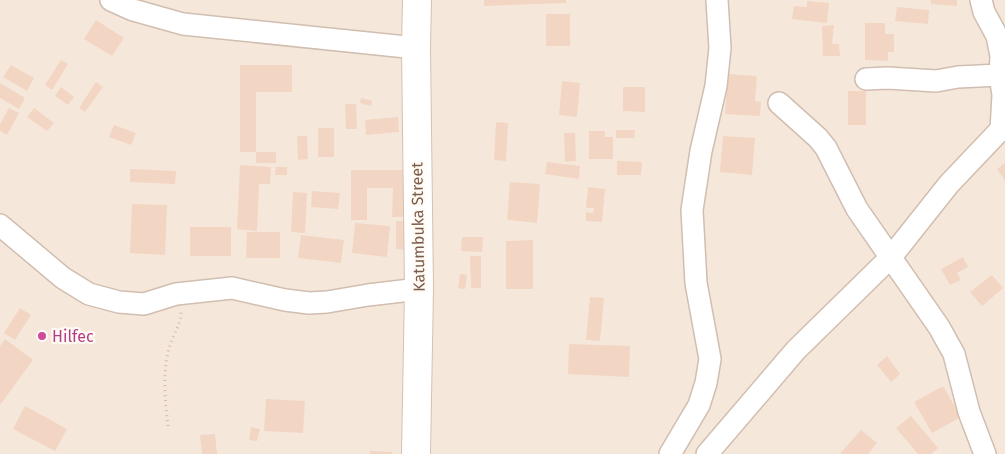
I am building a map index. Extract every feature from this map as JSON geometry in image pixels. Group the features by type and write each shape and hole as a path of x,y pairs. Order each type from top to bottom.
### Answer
{"main road":[{"name":"Katumbuka Street","path":"416,454 419,289 417,0"}],"street":[{"path":"112,0 133,10 183,24 416,48"},
{"path":"670,454 699,405 706,383 710,359 696,284 692,210 701,152 716,86 720,48 718,0"},
{"path":"708,454 796,350 891,257 949,184 1003,127 1003,94 1000,75 1001,56 997,36 984,12 981,0"},
{"path":"866,79 888,78 936,81 958,77 1000,75"},
{"path":"779,103 818,138 826,148 857,209 939,327 954,354 969,412 985,454"},
{"path":"0,225 63,278 89,294 119,302 144,304 176,294 232,288 285,300 309,303 419,289"}],"path":[{"path":"168,426 165,398 167,365 170,345 178,329 181,317 181,306 176,294"}],"shaded area":[{"path":"0,0 1005,0 1005,454 0,454"}],"building":[{"path":"484,0 566,0 566,3 484,6"},
{"path":"931,0 957,0 957,6 931,4"},
{"path":"807,1 829,3 827,23 792,19 794,6 807,7"},
{"path":"897,7 929,10 928,24 895,21"},
{"path":"546,14 570,14 570,46 546,46"},
{"path":"96,20 124,38 112,56 84,39"},
{"path":"865,23 885,23 885,34 894,34 894,52 888,52 888,61 865,60"},
{"path":"834,25 832,44 839,44 840,56 823,56 822,26"},
{"path":"61,60 68,64 52,90 45,85"},
{"path":"11,65 34,78 27,91 3,77"},
{"path":"240,65 292,65 292,92 256,92 256,152 240,152"},
{"path":"728,74 757,76 755,101 761,102 760,116 725,114"},
{"path":"562,81 580,83 577,117 559,115"},
{"path":"96,82 103,87 85,112 79,108"},
{"path":"0,83 25,98 19,109 0,98"},
{"path":"61,87 74,97 68,105 55,96"},
{"path":"623,87 645,87 645,112 623,111"},
{"path":"848,91 866,91 866,125 848,125"},
{"path":"361,98 372,101 371,106 360,103"},
{"path":"345,104 356,104 357,129 346,129"},
{"path":"9,108 19,113 7,135 0,131 0,124"},
{"path":"34,108 54,123 47,131 27,117"},
{"path":"398,117 399,132 366,135 365,120"},
{"path":"496,122 508,123 506,161 494,160"},
{"path":"114,125 136,133 131,145 109,137"},
{"path":"318,128 334,128 334,157 318,157"},
{"path":"616,130 635,130 634,138 616,138"},
{"path":"589,131 605,131 605,137 613,137 613,159 589,159"},
{"path":"564,133 575,133 576,161 565,162"},
{"path":"297,136 307,136 308,159 298,160"},
{"path":"723,136 755,138 752,175 720,172"},
{"path":"256,152 276,152 276,163 256,163"},
{"path":"617,161 642,162 641,175 617,175"},
{"path":"547,162 580,166 579,179 545,174"},
{"path":"1005,163 1005,181 997,169"},
{"path":"240,165 271,167 270,184 259,184 257,231 237,229"},
{"path":"276,167 287,167 287,175 275,175"},
{"path":"130,169 176,171 175,184 130,182"},
{"path":"351,170 409,170 409,217 392,217 393,188 367,188 367,220 351,220"},
{"path":"510,182 540,184 537,223 507,220"},
{"path":"588,187 605,189 602,222 586,221 586,212 593,213 594,208 586,208"},
{"path":"312,191 340,193 338,209 311,207"},
{"path":"293,192 307,193 305,233 291,232"},
{"path":"132,204 167,205 165,255 130,253"},
{"path":"396,221 406,221 406,250 396,249"},
{"path":"355,223 390,226 387,257 352,253"},
{"path":"190,227 231,227 231,256 190,256"},
{"path":"247,232 280,232 280,258 246,258"},
{"path":"301,235 344,240 341,263 298,258"},
{"path":"462,237 483,237 482,252 461,251"},
{"path":"533,240 533,289 506,289 506,241"},
{"path":"470,256 481,256 481,288 471,288"},
{"path":"963,257 968,267 957,273 961,280 950,285 941,269"},
{"path":"460,274 467,275 465,289 458,288"},
{"path":"992,275 1003,288 982,306 970,292"},
{"path":"590,297 604,298 600,341 586,340"},
{"path":"20,308 31,315 15,340 4,333"},
{"path":"5,339 33,360 0,405 0,346"},
{"path":"569,344 630,346 629,377 568,374"},
{"path":"887,356 900,374 891,382 877,365"},
{"path":"943,386 961,417 932,433 914,402"},
{"path":"266,399 305,401 303,433 264,431"},
{"path":"25,406 67,429 55,451 13,429"},
{"path":"911,416 938,448 931,454 918,454 896,428"},
{"path":"251,427 260,429 257,441 249,440"},
{"path":"861,430 877,443 868,454 840,454"},
{"path":"215,434 217,454 202,454 200,435"},
{"path":"370,451 392,452 392,454 370,454"}],"place":[{"name":"Hilfec","path":"42,336"}]}
